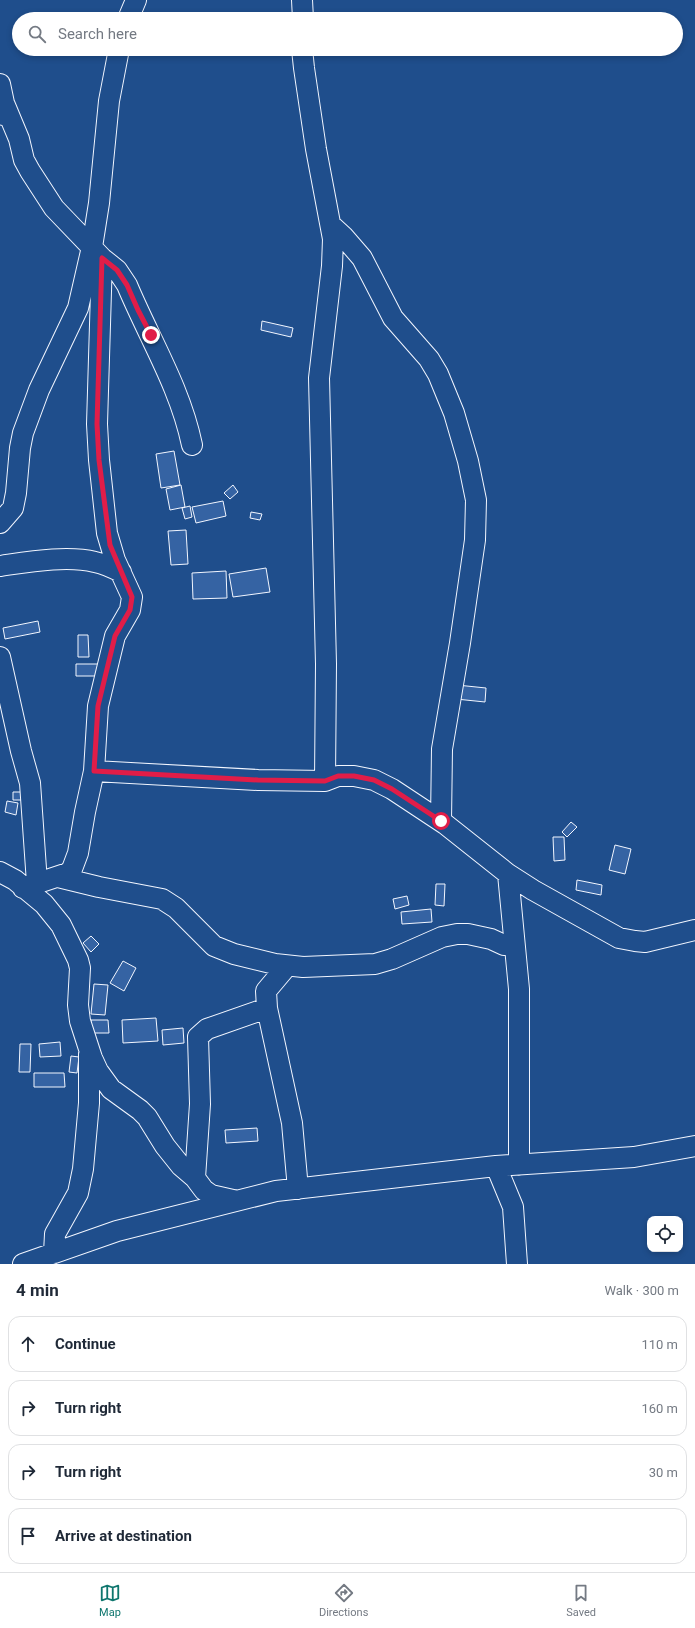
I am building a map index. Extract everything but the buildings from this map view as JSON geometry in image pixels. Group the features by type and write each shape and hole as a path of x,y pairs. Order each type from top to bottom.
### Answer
{"street":[{"path":"131,12 136,0"},
{"path":"302,0 302,12"},
{"path":"30,886 68,873 72,869 78,853 94,771 98,706 115,636 131,604 132,594 115,560 107,533 98,453 97,252 99,203 109,101 118,56"},
{"path":"303,56 316,149 333,239 332,266 319,378 326,664 325,781"},
{"path":"0,84 4,103 30,171 54,208 117,270 127,285 178,395 187,422 192,444"},
{"path":"0,123 4,103"},
{"path":"331,225 343,236 362,258 393,318 429,359 438,374 454,413 468,461 476,500 475,540 460,643 442,748 441,821"},
{"path":"0,523 13,508 23,433 39,390 78,308 97,252"},
{"path":"0,566 36,560 80,559 96,562 121,572"},
{"path":"0,657 21,751 30,783 30,886"},
{"path":"94,771 258,780 325,781 338,776 354,776 374,780 392,789 441,821 508,874 533,890 619,938 635,942 645,942 695,930"},
{"path":"0,872 30,886 61,925 78,960 80,968 78,1014 89,1049 98,1071 111,1089 147,1117 165,1146 177,1161 195,1178 204,1190 211,1195 235,1200"},
{"path":"508,874 513,944 519,989 519,1165"},
{"path":"58,877 99,887 162,899 176,908 214,946 234,954 287,966 303,967 375,964 392,959 442,938 456,934 468,934 490,939 504,945 513,944"},
{"path":"287,966 266,991 267,1008 292,1123 298,1189"},
{"path":"195,1178 200,1104 198,1037 207,1029 267,1008"},
{"path":"54,1253 55,1234 78,1193 83,1169 89,1103 89,1049"},
{"path":"22,1264 117,1232 235,1200 276,1191 496,1166 634,1157 695,1146"},
{"path":"496,1166 513,1206 517,1264"}],"route":[{"path":"151,335 127,285 117,270 102,258 98,348 97,424 99,460 107,533 115,560 132,594 132,597 130,610 122,621 115,636 98,706 94,771 210,776 258,780 325,781 338,776 354,776 374,780 392,789 441,821"}]}
